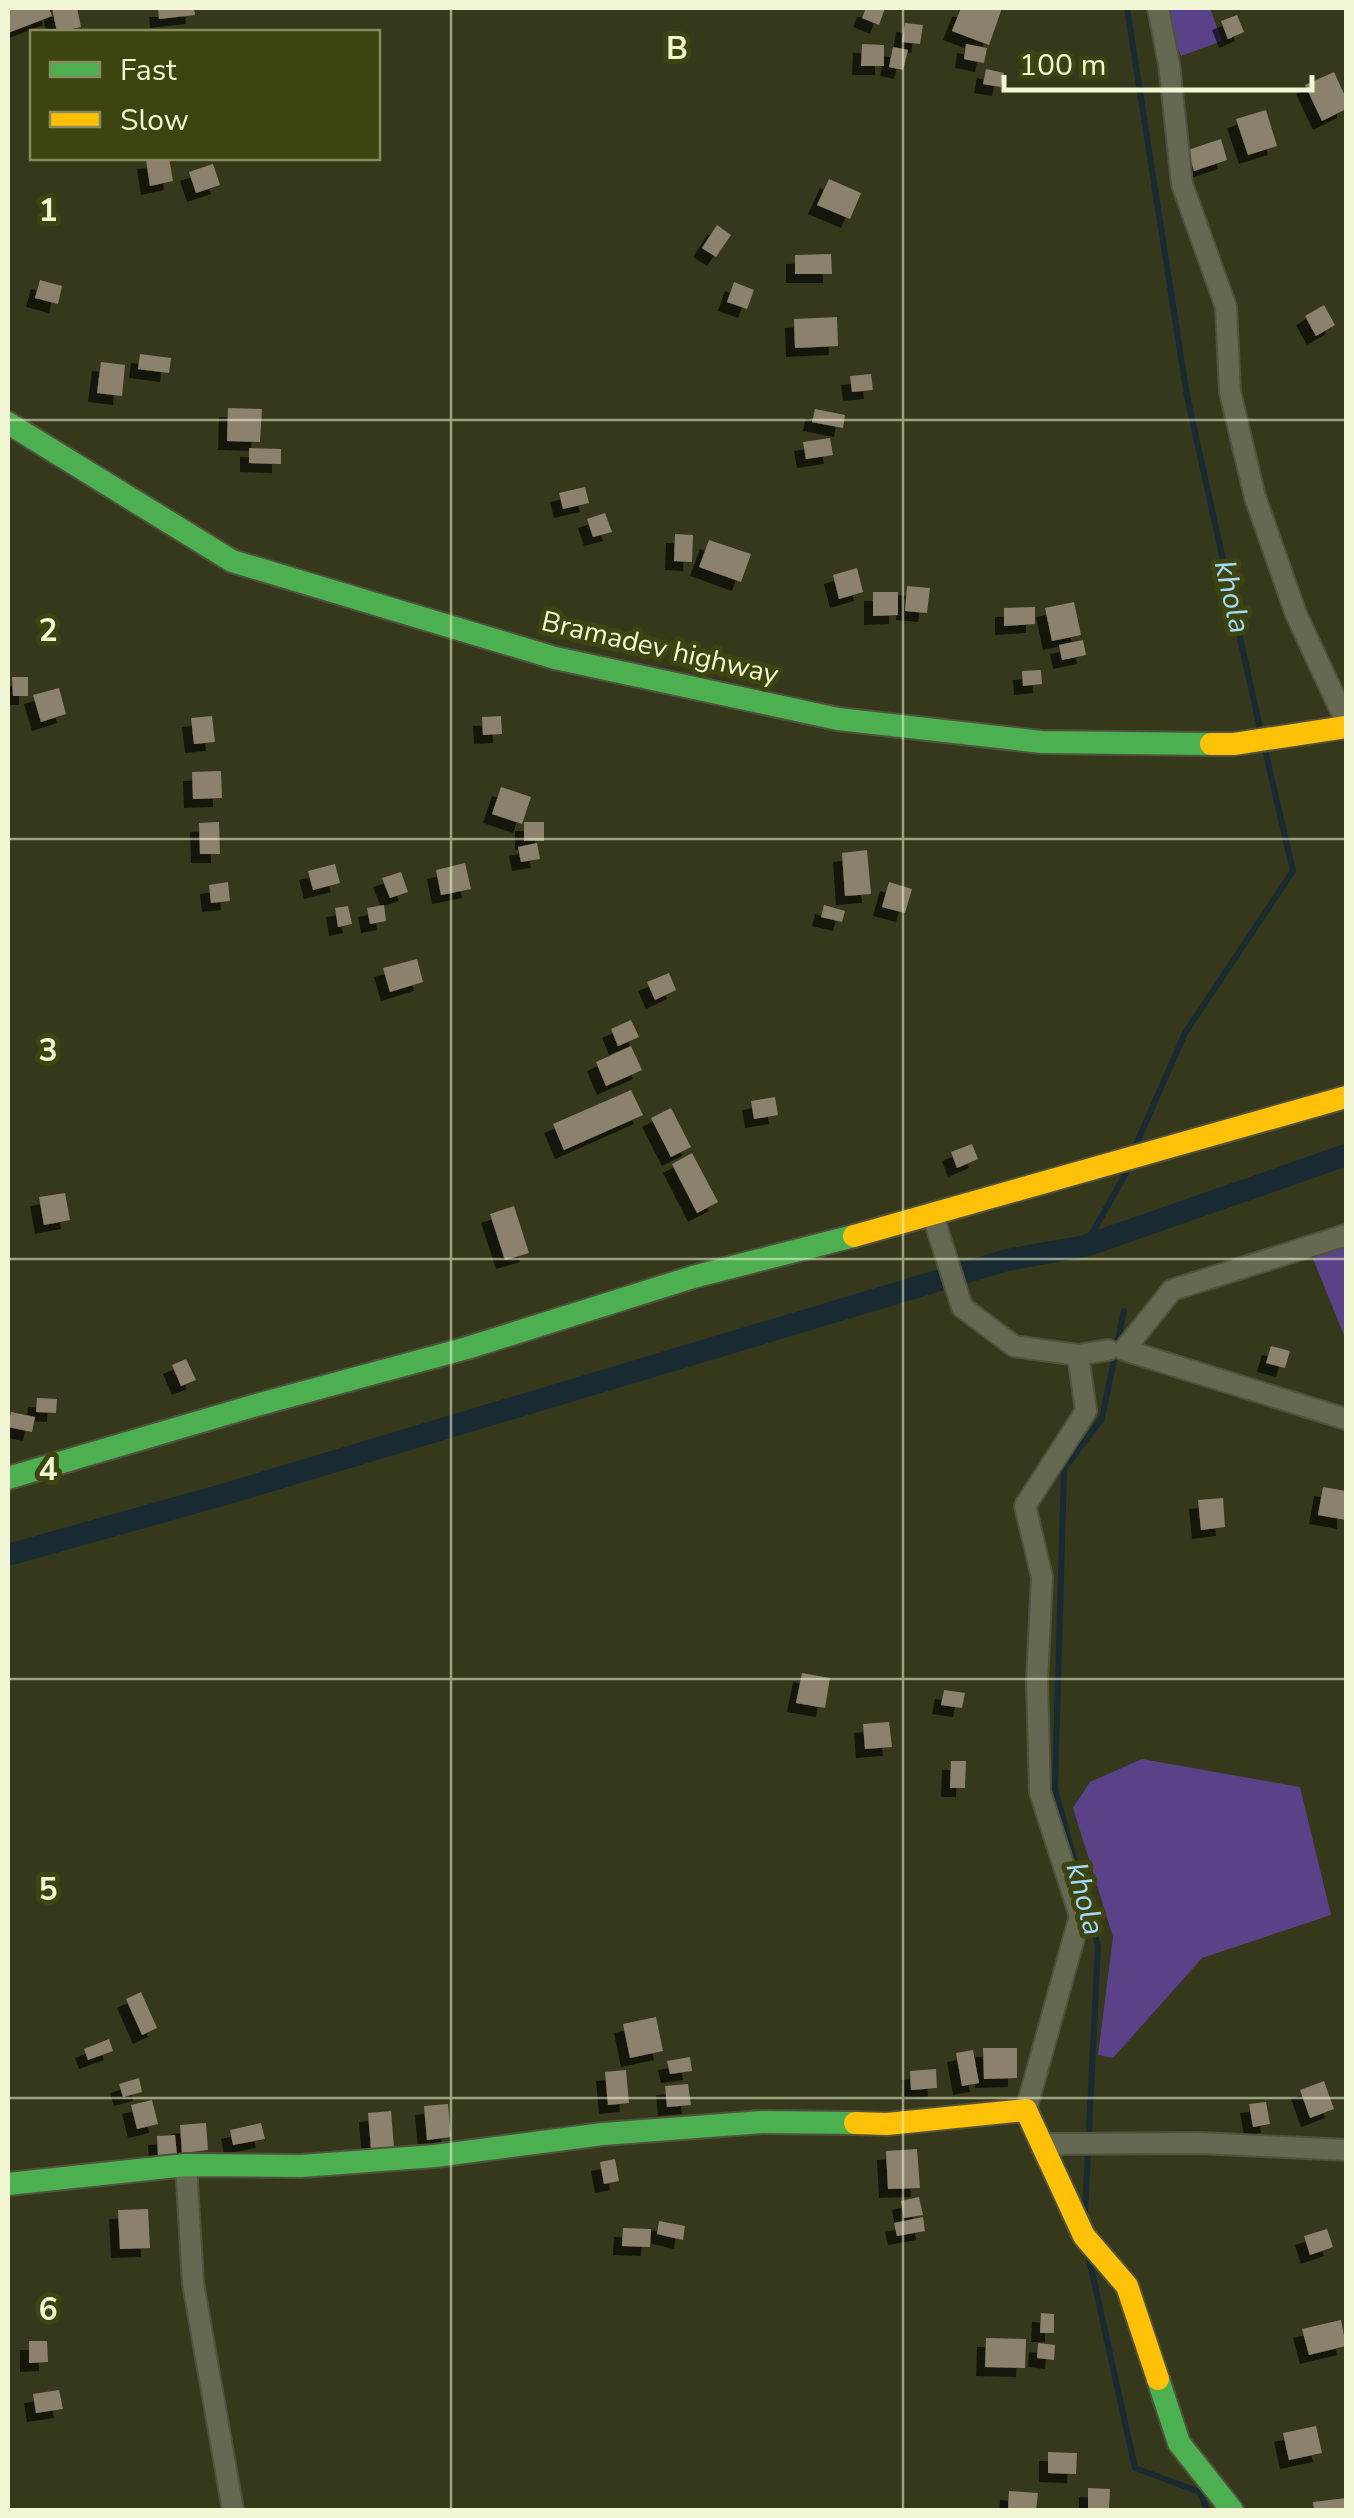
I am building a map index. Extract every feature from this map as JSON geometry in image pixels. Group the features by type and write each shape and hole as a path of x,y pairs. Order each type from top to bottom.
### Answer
{"street":[{"path":"1158,8 1169,64 1182,184 1226,307 1230,392 1256,497 1296,614 1346,724"},
{"name":"Bramadev highway","path":"8,423 232,561 555,658 838,719 1042,742 1234,744 1346,724"},
{"path":"8,1478 467,1348 694,1277 933,1216 1346,1097"},
{"path":"933,1216 962,1307 1014,1346 1078,1355 1108,1350"},
{"path":"1346,1235 1172,1290 1124,1350 1346,1419"},
{"path":"1078,1355 1086,1411 1025,1506 1042,1576 1037,1682 1040,1792 1080,1916 1026,2110 1084,2236 1127,2286 1179,2442 1232,2510"},
{"path":"8,2184 186,2165 302,2166 435,2156 603,2134 762,2122 888,2124 1026,2110"},
{"path":"1042,2144 1200,2143 1346,2150"},
{"path":"186,2165 193,2284 233,2510"}],"shaded area":[{"path":"1163,8 1210,8 1222,41 1181,56"},
{"path":"1346,1247 1346,1340 1311,1254"},
{"path":"1142,1759 1300,1787 1331,1915 1202,1958 1113,2058 1098,2055 1113,1937 1073,1808 1090,1782"}],"building":[{"path":"8,8 49,8 52,16 8,33"},
{"path":"52,8 77,8 81,27 57,30"},
{"path":"158,8 194,8 195,15 159,19"},
{"path":"866,8 885,8 879,25 862,18"},
{"path":"961,8 1002,8 989,45 952,31"},
{"path":"1237,15 1244,32 1228,39 1221,21"},
{"path":"905,23 923,25 920,44 902,42"},
{"path":"862,44 884,45 884,66 861,66"},
{"path":"966,44 987,48 984,63 964,59"},
{"path":"893,47 908,50 903,70 889,67"},
{"path":"986,69 1004,73 1001,87 983,84"},
{"path":"1334,72 1346,98 1346,109 1322,121 1305,85"},
{"path":"1266,110 1277,146 1248,155 1236,119"},
{"path":"1221,139 1227,160 1194,171 1188,150"},
{"path":"146,160 169,160 173,181 150,186"},
{"path":"213,164 220,185 196,193 189,172"},
{"path":"829,179 861,193 850,219 817,205"},
{"path":"717,225 731,235 716,257 702,248"},
{"path":"831,254 832,274 795,274 795,255"},
{"path":"40,280 62,286 58,304 35,298"},
{"path":"734,282 754,290 747,309 727,302"},
{"path":"1324,305 1335,325 1316,336 1305,316"},
{"path":"837,317 838,346 795,348 794,319"},
{"path":"140,354 171,358 169,373 138,369"},
{"path":"101,362 125,365 122,396 97,393"},
{"path":"871,374 873,390 852,392 850,376"},
{"path":"228,408 262,409 260,442 227,441"},
{"path":"815,409 845,415 843,428 812,422"},
{"path":"830,438 833,455 806,459 803,442"},
{"path":"249,448 281,449 281,464 249,463"},
{"path":"585,487 589,503 563,509 559,493"},
{"path":"605,513 612,532 593,537 587,519"},
{"path":"675,534 693,535 692,562 674,561"},
{"path":"709,540 751,554 741,582 699,567"},
{"path":"857,568 863,592 839,599 833,575"},
{"path":"907,586 930,588 927,613 905,611"},
{"path":"873,592 898,592 898,615 873,616"},
{"path":"1074,602 1081,635 1052,641 1045,608"},
{"path":"1035,607 1035,624 1004,626 1004,608"},
{"path":"1083,640 1086,655 1062,660 1059,645"},
{"path":"1041,670 1042,684 1023,686 1022,671"},
{"path":"12,677 28,677 28,696 13,696"},
{"path":"59,688 66,714 41,722 33,695"},
{"path":"212,716 215,742 194,744 191,718"},
{"path":"501,716 502,734 483,735 482,717"},
{"path":"221,771 222,798 193,799 192,772"},
{"path":"501,787 531,797 522,824 492,814"},
{"path":"219,822 220,854 200,854 199,823"},
{"path":"524,822 544,822 544,841 524,841"},
{"path":"537,843 540,859 521,862 518,847"},
{"path":"867,850 871,894 845,896 842,853"},
{"path":"465,863 471,889 441,895 436,870"},
{"path":"335,864 340,883 313,890 308,871"},
{"path":"401,872 408,892 390,898 382,878"},
{"path":"228,882 230,901 211,903 209,885"},
{"path":"889,882 912,889 905,913 882,907"},
{"path":"384,905 386,921 370,924 367,908"},
{"path":"824,905 845,911 842,922 821,917"},
{"path":"348,906 352,924 338,927 335,908"},
{"path":"417,959 423,982 390,992 383,968"},
{"path":"669,973 676,990 655,1000 647,982"},
{"path":"631,1020 639,1037 618,1046 611,1029"},
{"path":"631,1046 642,1070 606,1086 596,1062"},
{"path":"631,1090 643,1115 564,1150 553,1124"},
{"path":"775,1097 778,1115 754,1119 751,1101"},
{"path":"671,1108 691,1147 671,1157 651,1118"},
{"path":"972,1144 978,1159 957,1168 951,1152"},
{"path":"692,1153 718,1202 697,1213 672,1164"},
{"path":"65,1193 70,1220 44,1225 39,1197"},
{"path":"514,1206 529,1253 505,1260 490,1214"},
{"path":"1271,1346 1290,1351 1285,1368 1266,1363"},
{"path":"186,1359 196,1380 181,1386 172,1365"},
{"path":"37,1398 57,1399 56,1413 36,1412"},
{"path":"11,1412 35,1417 32,1432 8,1427"},
{"path":"1323,1487 1346,1491 1346,1520 1318,1515"},
{"path":"1223,1498 1225,1527 1201,1530 1198,1500"},
{"path":"802,1673 830,1678 825,1708 796,1703"},
{"path":"944,1690 965,1693 962,1708 941,1705"},
{"path":"889,1722 892,1747 865,1749 863,1724"},
{"path":"951,1761 966,1761 965,1788 950,1788"},
{"path":"141,1992 157,2028 142,2035 126,1999"},
{"path":"656,2017 663,2051 630,2058 623,2024"},
{"path":"109,2039 113,2051 88,2060 84,2049"},
{"path":"983,2048 1017,2048 1017,2078 984,2079"},
{"path":"973,2050 979,2083 962,2086 956,2053"},
{"path":"690,2057 692,2071 670,2074 667,2061"},
{"path":"936,2069 937,2088 911,2090 910,2071"},
{"path":"626,2070 629,2103 608,2105 605,2072"},
{"path":"139,2078 142,2092 123,2097 119,2084"},
{"path":"1324,2081 1334,2109 1310,2118 1300,2090"},
{"path":"688,2084 691,2105 667,2107 665,2086"},
{"path":"152,2100 158,2124 137,2129 131,2105"},
{"path":"1266,2102 1270,2124 1253,2127 1249,2104"},
{"path":"448,2104 451,2137 427,2140 424,2106"},
{"path":"391,2111 394,2147 371,2149 368,2113"},
{"path":"206,2123 208,2150 182,2153 180,2125"},
{"path":"261,2123 265,2139 233,2145 230,2130"},
{"path":"175,2135 177,2156 158,2157 157,2136"},
{"path":"917,2149 920,2188 888,2189 886,2151"},
{"path":"615,2159 619,2181 604,2184 600,2162"},
{"path":"919,2197 923,2215 904,2218 901,2201"},
{"path":"148,2209 150,2248 120,2249 118,2210"},
{"path":"923,2217 925,2231 897,2236 894,2223"},
{"path":"659,2221 685,2226 683,2240 657,2234"},
{"path":"623,2228 651,2229 650,2247 622,2246"},
{"path":"1327,2229 1333,2247 1310,2255 1304,2236"},
{"path":"1041,2313 1054,2314 1054,2333 1040,2333"},
{"path":"1341,2320 1346,2346 1309,2355 1302,2329"},
{"path":"986,2338 1026,2339 1025,2368 985,2367"},
{"path":"29,2341 47,2341 48,2362 29,2363"},
{"path":"1038,2343 1055,2345 1054,2360 1037,2358"},
{"path":"59,2390 63,2409 36,2413 33,2394"},
{"path":"1316,2426 1322,2453 1289,2460 1283,2433"},
{"path":"1048,2452 1077,2453 1076,2474 1048,2473"},
{"path":"1088,2488 1110,2489 1109,2510 1088,2510"},
{"path":"1009,2491 1038,2493 1036,2510 1008,2509"},
{"path":"1346,2498 1346,2510 1314,2510 1313,2502"}],"waterway":[{"name":"khola","path":"1127,8 1187,396 1261,733"},
{"name":"khola","path":"1135,1147 1185,1033 1293,871 1265,750"},
{"path":"8,1555 229,1493 1007,1260 1085,1246 1346,1155"},
{"name":"khola","path":"1085,1246 1126,1173"},
{"name":"khola","path":"1085,2212 1098,1946 1055,1789 1064,1469 1102,1418 1124,1311"},
{"name":"khola","path":"1089,2258 1135,2468 1200,2492 1207,2510"}],"traffic: fast":[{"path":"8,423 232,561 555,658 838,719 1042,742 1211,744"},
{"path":"8,1478 467,1348 693,1277 854,1236"},
{"path":"8,2184 186,2165 301,2166 435,2156 603,2134 762,2122 855,2123"},
{"path":"1158,2379 1179,2443 1232,2510"}],"traffic: slow":[{"path":"1211,744 1346,727"},
{"path":"854,1236 1346,1097"},
{"path":"855,2123 887,2124 1026,2110 1084,2236 1127,2286 1158,2379"}]}
